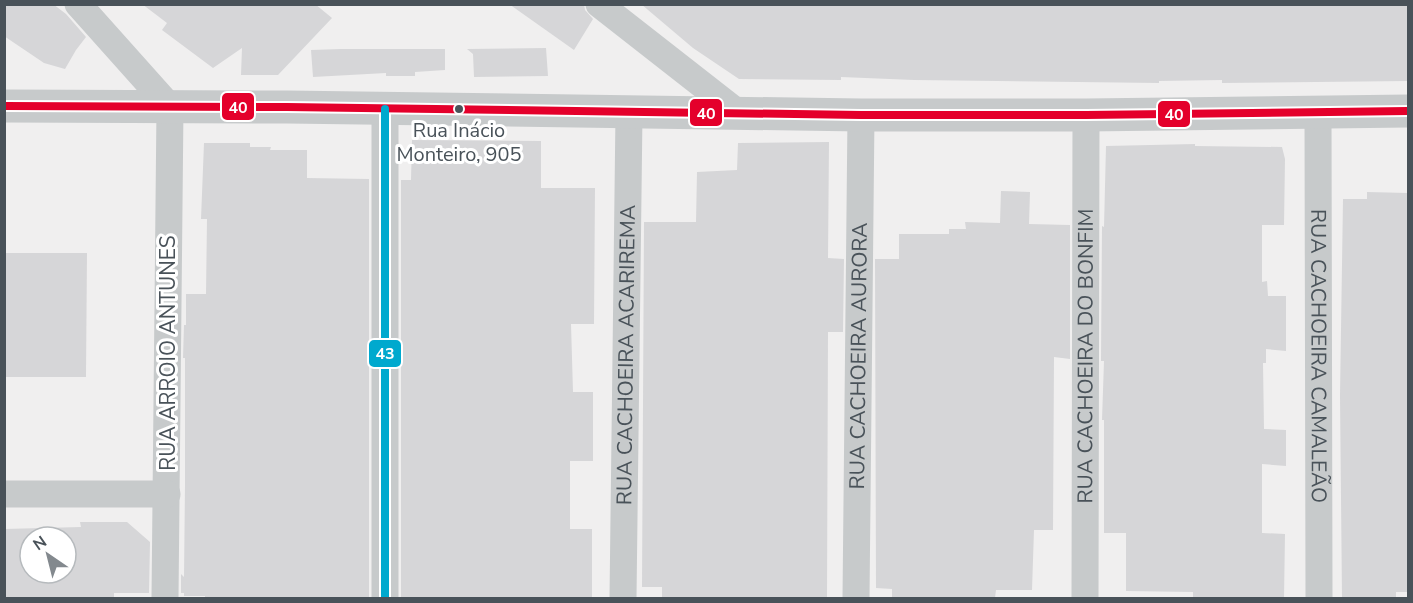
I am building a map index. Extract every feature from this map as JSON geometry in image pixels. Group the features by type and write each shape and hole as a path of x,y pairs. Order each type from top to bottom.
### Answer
{"street":[{"path":"78,4 170,107"},
{"path":"599,4 737,112"},
{"path":"4,106 861,115 1408,111"},
{"name":"RUA ARROIO ANTUNES","path":"165,598 170,107"},
{"path":"385,109 385,598"},
{"name":"RUA CACHOEIRA CAMALEÃO","path":"1318,112 1319,598"},
{"name":"RUA CACHOEIRA ACARIREMA","path":"623,598 629,113"},
{"name":"RUA CACHOEIRA AURORA","path":"856,598 861,115"},
{"name":"RUA CACHOEIRA DO BONFIM","path":"1085,598 1086,115"},
{"path":"4,494 167,494"}],"building":[{"path":"4,4 53,4 66,14 86,37 65,69 44,63 4,36"},
{"path":"142,4 315,4 332,18 278,75 241,75 242,48 213,68 162,30 167,23"},
{"path":"509,4 584,4 585,10 593,19 574,50"},
{"path":"641,4 1408,4 1408,81 1222,83 1222,80 1159,81 1159,83 841,77 841,80 739,79 693,48"},
{"path":"546,48 548,76 474,77 473,54 467,49"},
{"path":"445,49 445,70 415,72 415,76 386,76 386,73 313,77 311,50"},
{"path":"412,140 541,141 541,188 595,188 594,324 571,324 573,392 593,392 593,461 570,461 570,529 592,529 592,598 401,598 401,180 411,180"},
{"path":"829,142 828,258 844,259 843,332 828,332 827,598 662,598 662,587 642,587 644,222 696,222 697,172 737,170 738,143"},
{"path":"204,143 250,143 250,147 271,147 270,150 307,150 307,178 369,179 369,598 205,598 205,596 184,596 184,593 181,593 181,574 184,577 184,325 186,325 186,294 206,294 207,219 201,219"},
{"path":"1195,144 1195,146 1282,147 1285,159 1284,225 1262,225 1262,282 1267,281 1268,296 1286,296 1286,351 1266,349 1266,363 1263,363 1264,429 1286,430 1286,466 1262,464 1262,533 1285,534 1284,598 1193,598 1193,592 1126,591 1126,533 1104,533 1104,420 1102,420 1104,361 1101,361 1102,226 1104,227 1106,146"},
{"path":"1001,191 1030,192 1029,224 1070,225 1070,359 1054,357 1053,530 1034,530 1032,590 996,590 995,598 892,598 892,589 876,588 875,259 899,259 899,234 949,234 949,229 966,229 965,222 1000,223"},
{"path":"1367,192 1408,193 1408,592 1396,592 1396,598 1342,598 1340,396 1343,199 1367,199"},
{"path":"4,253 87,253 86,377 4,377"},
{"path":"80,522 127,522 150,542 149,593 114,593 114,598 4,598 4,529 18,529 18,585 78,585 78,527 81,527"}],"transit line":[{"name":"40","path":"4,106 287,107 861,115 1408,111"},
{"name":"43","path":"385,109 385,598"}],"place":[{"name":"Rua Inácio Monteiro, 905","path":"459,109"}]}
